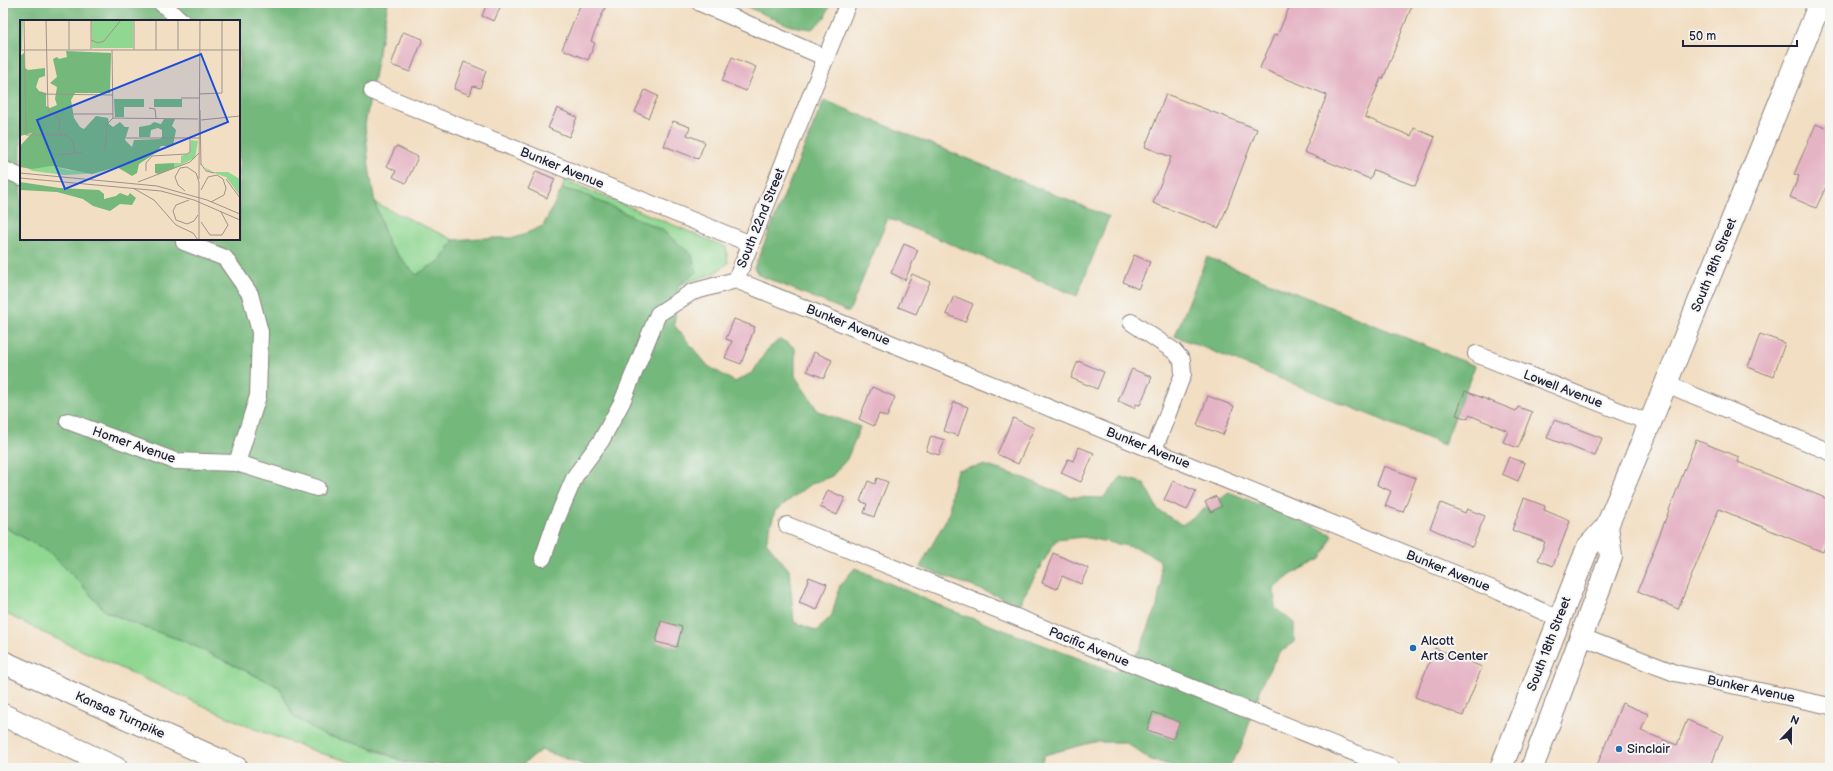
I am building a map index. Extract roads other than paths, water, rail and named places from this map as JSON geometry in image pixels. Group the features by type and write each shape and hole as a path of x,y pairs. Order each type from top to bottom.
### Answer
{"main road":[{"name":"South 18th Street","path":"1501,768 1588,547 1607,526 1820,3"},
{"path":"1532,768 1582,638 1611,557 1607,526"},
{"name":"Kansas Turnpike","path":"3,662 237,768"},
{"path":"3,715 116,768"}],"street":[{"path":"161,3 181,20"},
{"path":"700,3 826,58"},
{"name":"South 22nd Street","path":"543,558 555,522 575,476 602,441 622,402 658,314 692,292 736,280 848,3"},
{"name":"Bunker Avenue","path":"372,91 751,244"},
{"path":"3,169 20,176"},
{"path":"181,240 225,258 250,294 260,332 258,396 237,463"},
{"name":"Bunker Avenue","path":"736,280 1500,592 1559,619"},
{"path":"1131,322 1162,342 1174,351 1182,360 1183,374 1154,450"},
{"name":"Lowell Avenue","path":"1476,354 1650,423"},
{"path":"1666,384 1830,452"},
{"name":"Homer Avenue","path":"68,421 175,461 237,463 317,488"},
{"name":"Pacific Avenue","path":"787,525 1392,768"},
{"name":"Bunker Avenue","path":"1582,638 1675,673 1830,706"}],"place":[{"name":"Alcott Arts Center","path":"1413,648"},
{"name":"Sinclair","path":"1619,749"}]}
